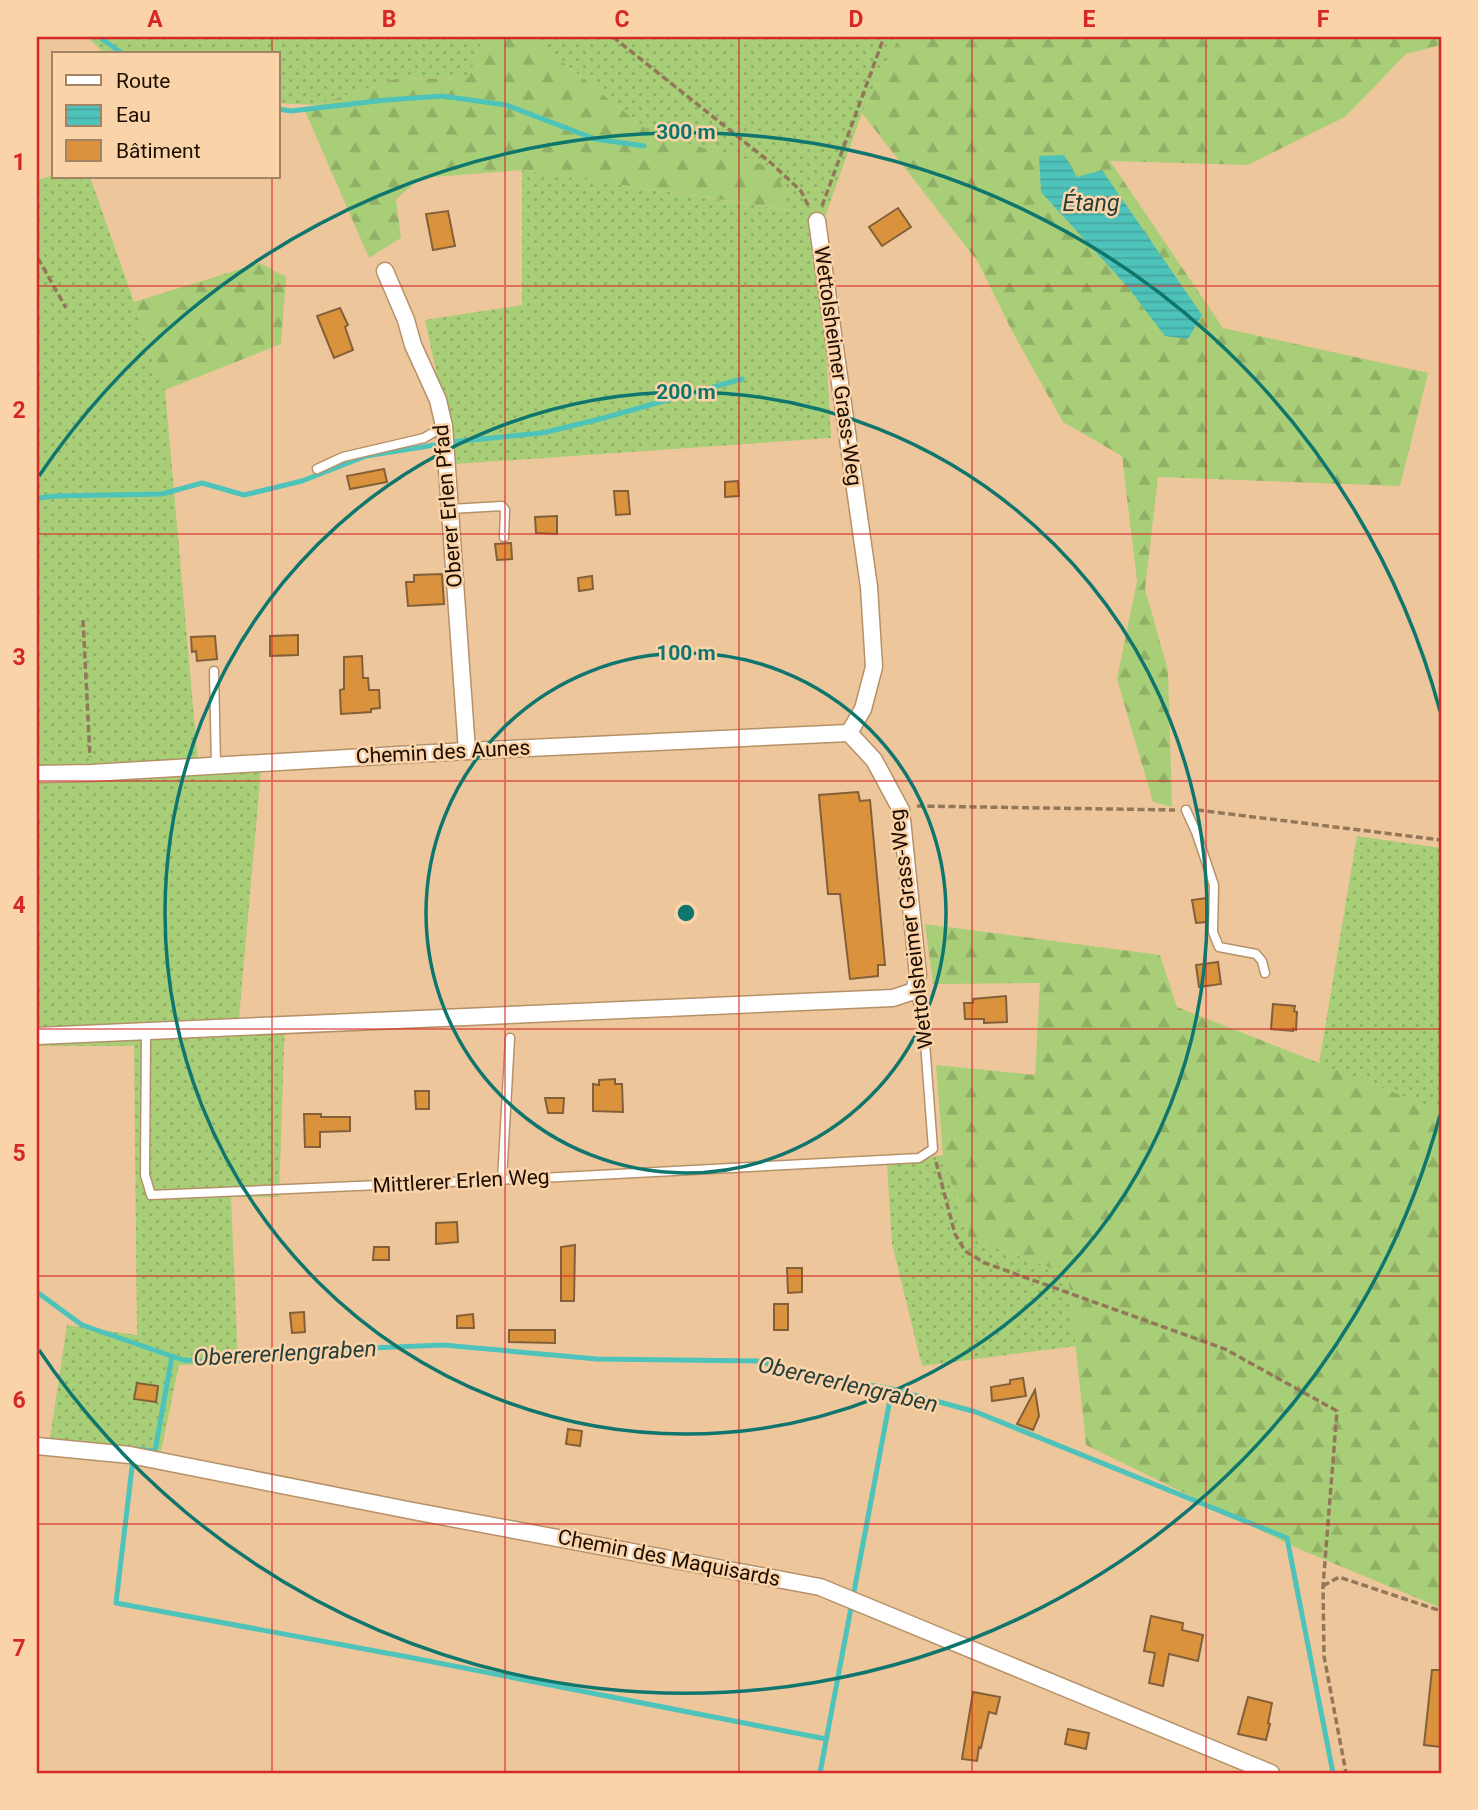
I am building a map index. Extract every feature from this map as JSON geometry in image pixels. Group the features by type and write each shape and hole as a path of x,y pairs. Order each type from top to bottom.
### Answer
{"street":[{"name":"Wettolsheimer Grass-Weg","path":"817,221 869,587 874,667 863,709 849,733 874,760 901,810 918,975 914,991"},
{"name":"Oberer Erlen Pfad","path":"385,271 438,401 444,426 467,751"},
{"name":"Chemin des Aunes","path":"37,774 849,733"},
{"path":"37,1036 893,999 914,991"},
{"name":"Chemin des Maquisards","path":"37,1446 130,1455 820,1587 1271,1773"}],"lane":[{"path":"317,469 343,457 424,438 444,426"},
{"path":"450,509 502,506 505,510 504,537"},
{"path":"214,671 216,765"},
{"path":"1186,810 1214,885 1213,932 1219,947 1256,954 1262,961 1265,973"},
{"name":"Wettolsheimer Grass-Weg","path":"914,991 923,1016 933,1149"},
{"name":"Mittlerer Erlen Weg","path":"146,1031 145,1175 151,1195 919,1158 933,1149"},
{"path":"502,1180 510,1038"}],"path":[{"name":"Wettolsheimer Grass-Weg","path":"613,37 771,163 801,191 817,221"},
{"name":"Wettolsheimer Grass-Weg","path":"817,221 884,37"},
{"path":"37,261 39,260 66,307"},
{"path":"83,620 91,773"},
{"path":"901,810 918,805 1202,810 1441,840"},
{"path":"933,1149 955,1234 965,1251 985,1263 1225,1349 1337,1411 1323,1587 1324,1656 1346,1773"},
{"path":"1323,1587 1339,1577 1441,1611"}],"green space":[{"path":"87,37 483,37 469,78 395,79 316,105 280,103 280,52 103,52"},
{"path":"483,37 531,37 651,133 776,168 790,210 522,170 421,178 396,199 401,238 369,258 305,111 395,79 469,78"},
{"path":"531,37 899,37 862,113 825,217 826,349 831,438 456,464 425,320 522,305 522,170 789,210 776,168 651,133"},
{"path":"899,37 1441,37 1441,45 1406,54 1345,117 1248,165 1110,161 1223,328 1428,373 1400,486 1158,477 1145,589 1168,671 1172,807 1153,802 1117,679 1137,581 1122,456 1063,422 1012,331 978,262 862,113"},
{"path":"52,176 52,178 90,178 165,390 199,773 261,770 239,1018 285,1020 279,1197 231,1197 238,1364 179,1365 160,1456 48,1451 67,1325 137,1335 134,1046 37,1046 37,180"},
{"path":"260,263 286,277 281,344 165,390 134,302"},
{"path":"1357,836 1441,848 1441,1111 1319,1064"},
{"path":"925,924 1160,955 1177,1007 1441,1111 1441,1608 1299,1549 1086,1445 1068,1274 969,1238 943,1155 936,1065 1035,1075 1040,983 933,984"},
{"path":"943,1155 969,1238 1068,1274 1076,1346 922,1366 892,1244 887,1165"}],"water":[{"name":"Étang","path":"1064,155 1077,177 1102,170 1202,315 1188,339 1165,336 1127,286 1041,192 1039,156"}],"building":[{"path":"898,208 911,227 882,246 869,227"},
{"path":"448,211 455,246 433,250 426,214"},
{"path":"340,308 348,325 345,327 353,350 334,358 317,316"},
{"path":"384,469 387,482 350,489 347,476"},
{"path":"738,481 739,496 725,497 725,482"},
{"path":"614,491 628,491 630,514 616,515"},
{"path":"557,516 557,534 536,533 535,517"},
{"path":"511,543 512,559 497,560 495,544"},
{"path":"442,574 444,604 408,606 406,582 414,582 414,575"},
{"path":"592,576 593,589 579,591 578,578"},
{"path":"298,635 298,655 270,656 270,636"},
{"path":"215,636 217,659 197,661 196,651 192,652 191,637"},
{"path":"362,656 363,678 368,678 369,690 379,690 380,708 371,709 371,712 341,714 340,690 344,689 344,657"},
{"path":"858,792 860,801 870,800 885,965 878,965 878,976 850,979 840,894 828,894 819,795"},
{"path":"1207,898 1207,922 1196,923 1192,900"},
{"path":"1218,962 1221,984 1199,987 1196,965"},
{"path":"1006,996 1007,1022 984,1023 984,1019 965,1019 964,1003 973,1003 973,999"},
{"path":"1273,1004 1295,1006 1296,1030 1271,1029"},
{"path":"615,1079 615,1084 622,1084 623,1112 593,1111 593,1084 599,1085 599,1080"},
{"path":"415,1091 429,1091 429,1109 416,1109"},
{"path":"545,1098 564,1098 563,1113 548,1113"},
{"path":"304,1114 350,1117 350,1131 320,1132 320,1147 305,1147"},
{"path":"457,1222 458,1242 436,1244 436,1223"},
{"path":"575,1245 574,1301 561,1301 561,1247"},
{"path":"374,1247 389,1247 389,1260 373,1260"},
{"path":"787,1268 802,1268 802,1292 788,1293"},
{"path":"774,1304 788,1304 788,1330 774,1330"},
{"path":"304,1312 305,1332 292,1333 290,1313"},
{"path":"473,1314 474,1328 457,1328 457,1316"},
{"path":"509,1330 555,1330 555,1343 509,1342"},
{"path":"1023,1378 1026,1396 992,1401 991,1387 1010,1384 1010,1380"},
{"path":"137,1383 158,1386 156,1402 134,1399"},
{"path":"1035,1390 1039,1416 1033,1430 1017,1424"},
{"path":"568,1429 582,1431 580,1446 566,1444"},
{"path":"1151,1616 1183,1623 1182,1630 1203,1635 1198,1661 1169,1654 1163,1686 1149,1683 1155,1653 1144,1651"},
{"path":"1432,1670 1441,1670 1441,1747 1424,1745"},
{"path":"973,1692 1000,1697 996,1714 989,1712 977,1761 962,1759"},
{"path":"1248,1697 1272,1703 1266,1740 1238,1734"},
{"path":"1068,1729 1089,1733 1086,1749 1065,1744"}],"waterway":[{"path":"99,37 120,52"},
{"path":"280,109 291,111 442,96 506,105 595,139 644,146"},
{"path":"451,442 542,433 742,379"},
{"path":"37,498 162,494 202,483 244,495 302,481 366,456 441,444"},
{"name":"Oberererlengraben","path":"37,1292 82,1325 183,1360 230,1362 324,1350 443,1345 597,1359 759,1361 800,1373 892,1389 976,1412 1287,1538 1333,1773"},
{"path":"136,1449 155,1451 172,1356"},
{"path":"820,1773 892,1389"},
{"path":"133,1459 116,1603 826,1739"}]}
